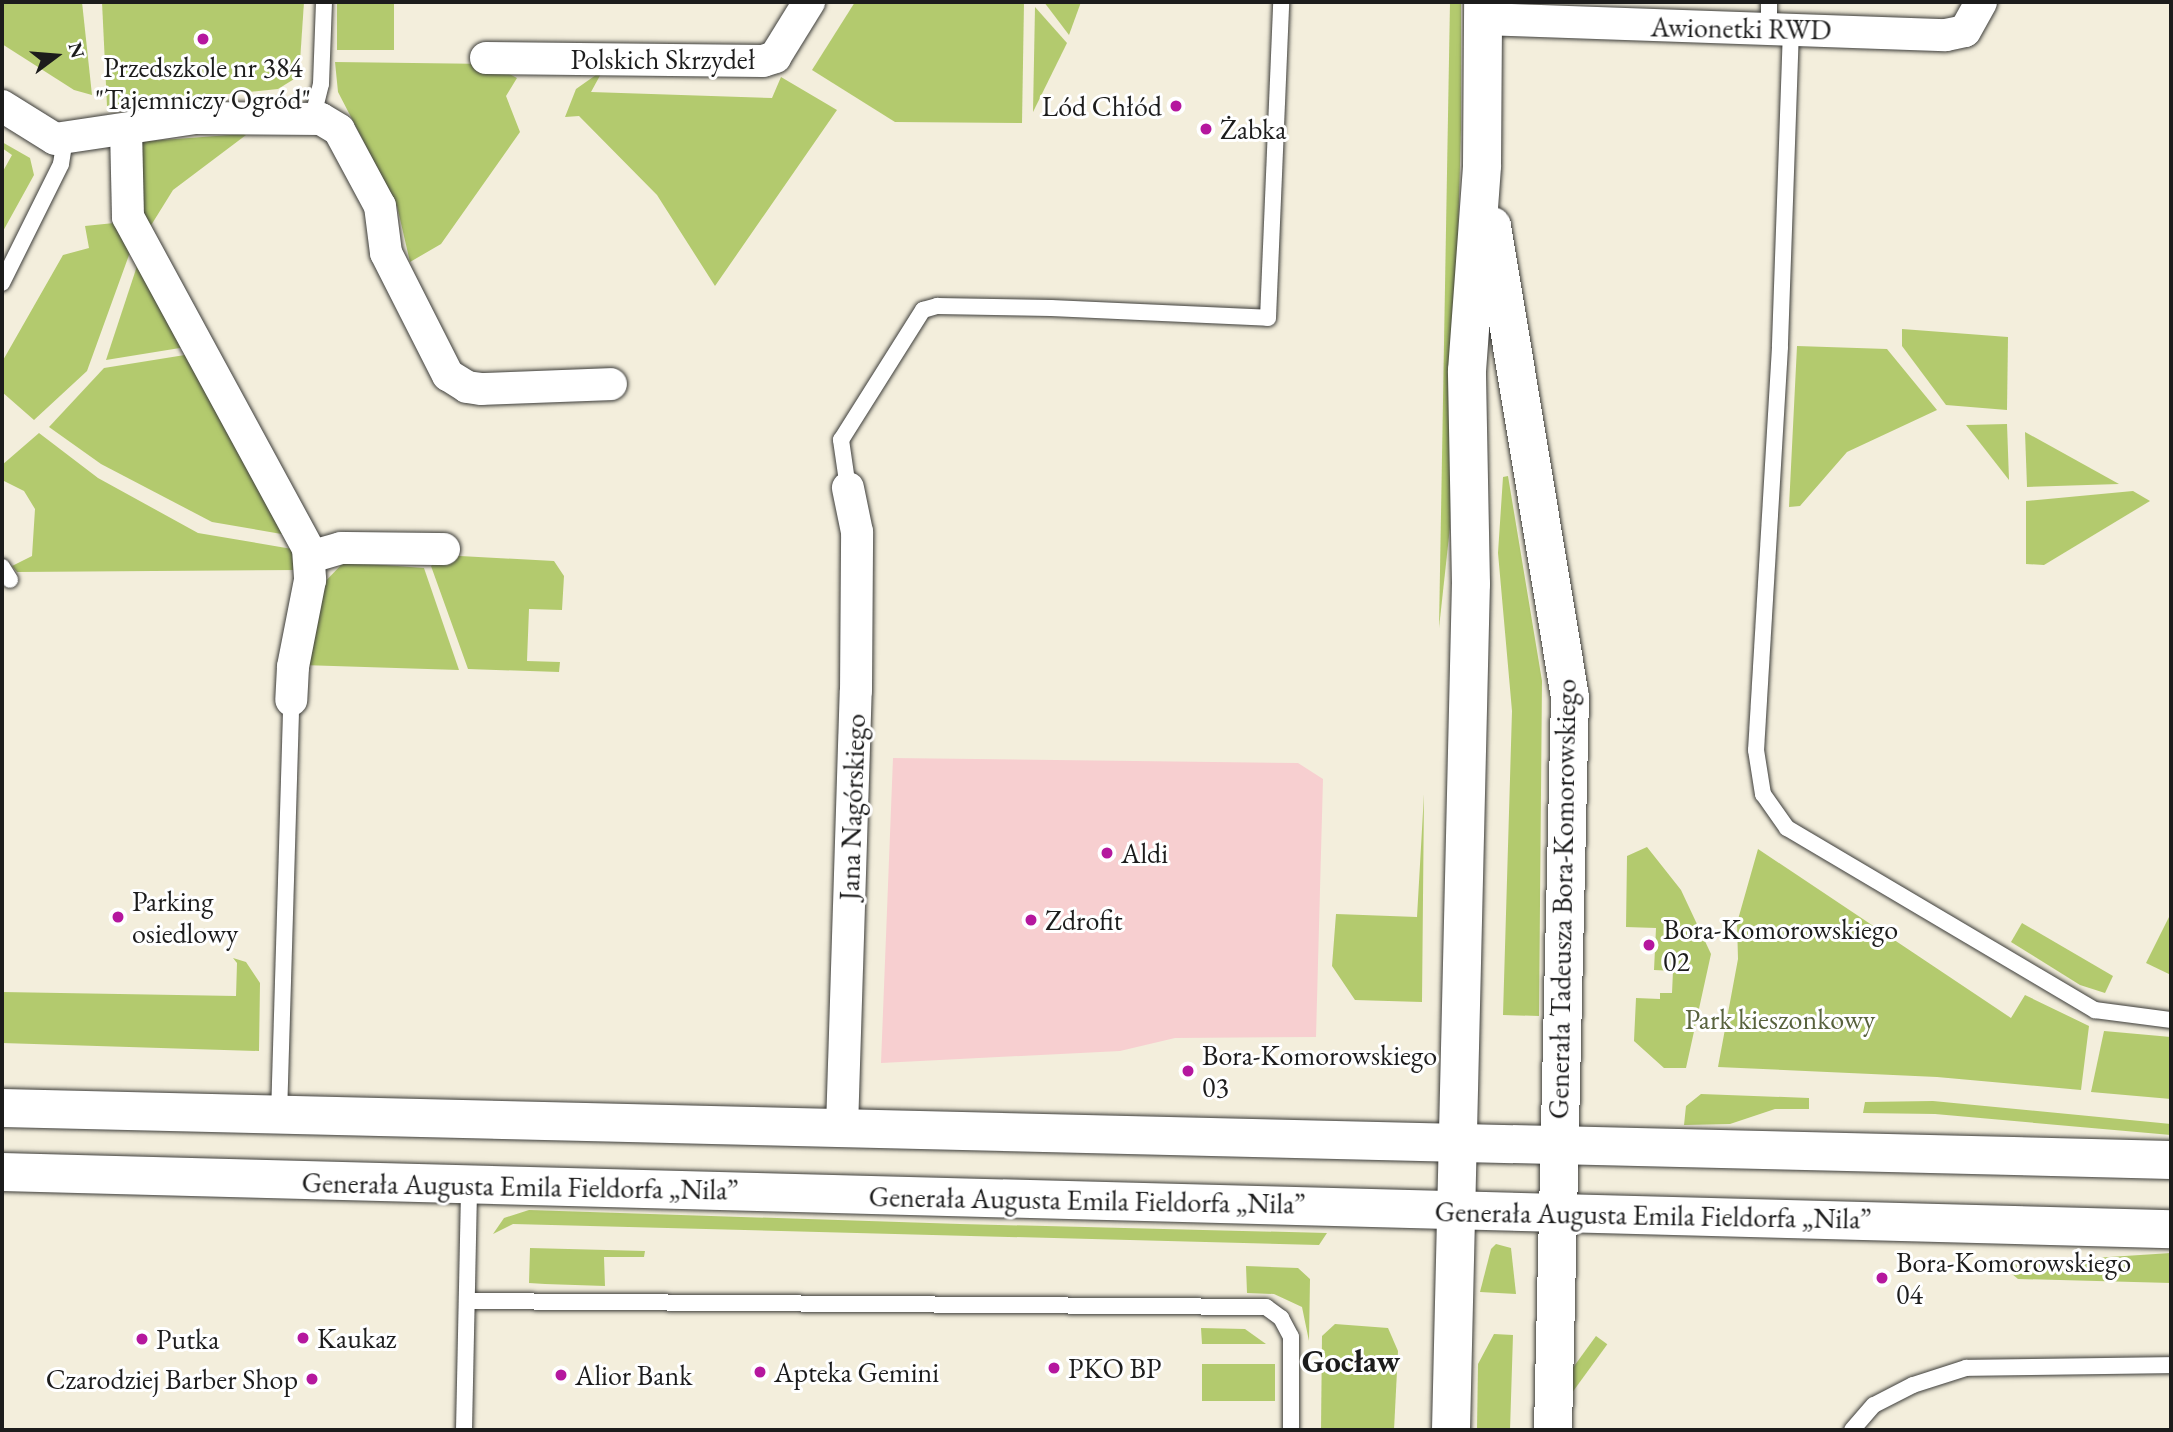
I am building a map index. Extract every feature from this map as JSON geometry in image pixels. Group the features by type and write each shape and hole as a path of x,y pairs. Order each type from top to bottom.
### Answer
{"street":[{"name":"Polskich Skrzydeł","path":"486,58 763,61 775,57 809,2"},
{"name":"Awionetki RWD","path":"1483,10 1777,20 1956,34 1974,22 1981,2"},
{"name":"Generała Tadeusza Bora-Komorowskiego","path":"1451,1430 1471,584 1467,371 1482,165 1483,10"},
{"path":"2,106 50,136 65,139 195,118 313,116 339,130 380,206 386,253 448,375 467,387 482,389 611,384"},
{"path":"126,129 128,217 310,557 291,700"},
{"name":"Generała Tadeusza Bora-Komorowskiego","path":"1482,165 1570,698 1553,1430"},
{"name":"Jana Nagórskiego","path":"842,1128 856,698 857,531 848,488"},
{"path":"310,557 341,548 444,549"},
{"path":"2,1108 2171,1160"},
{"name":"Generała Augusta Emila Fieldorfa „Nila”","path":"2,1172 2171,1228"}],"lane":[{"path":"313,116 321,84 324,2"},
{"path":"848,488 841,440 923,310 937,306 1051,308 1268,318 1281,2"},
{"path":"1777,20 1780,334 1756,750 1763,794 1787,828 2095,1010 2171,1020"},
{"path":"2,283 61,164 65,139"},
{"path":"279,1116 291,700"},
{"path":"464,1430 469,1185"},
{"path":"467,1301 1266,1307 1281,1318 1292,1338 1292,1430"},
{"path":"1852,1430 1874,1405 1913,1385 1966,1368 2171,1365"}],"shaded area":[{"path":"893,758 1298,763 1323,779 1316,1037 1175,1038 1120,1051 881,1063"}],"green space":[{"path":"2,2 82,2 92,95 74,90 2,44"},
{"name":"Przedszkole nr 384 \"Tajemniczy Ogród\"","path":"102,2 304,2 299,76 278,89 107,106"},
{"path":"337,2 394,2 394,50 337,50"},
{"path":"855,2 1024,2 1022,123 895,122 812,70"},
{"path":"1044,2 1081,2 1069,35"},
{"path":"1450,2 1461,2 1461,129 1450,527 1439,628"},
{"path":"1035,7 1067,43 1033,112"},
{"path":"335,62 491,64 517,78 506,96 520,132 441,244 410,262 397,206 338,92"},
{"path":"603,70 591,92 772,98 781,77 837,110 715,286 657,195 579,116 565,117 576,89"},
{"path":"246,135 173,190 145,235 135,142"},
{"path":"2,142 30,158 34,175 2,233 2,173 12,155 2,148"},
{"path":"114,223 133,244 87,371 34,420 2,392 2,362 63,255 89,248 85,226"},
{"path":"139,260 186,347 106,360"},
{"path":"1902,329 2008,337 2007,410 1946,405 1902,346"},
{"path":"1797,346 1887,349 1937,410 1847,452 1800,506 1789,507"},
{"path":"191,354 293,536 212,522 101,464 49,427 104,368"},
{"path":"2007,424 2009,480 1966,425"},
{"path":"2025,432 2119,484 2027,487"},
{"path":"39,433 98,478 198,533 298,550 300,570 17,572 12,566 32,556 35,509 24,491 2,480 2,465"},
{"path":"1508,476 1542,681 1539,1016 1503,1015 1512,711 1498,553 1503,477"},
{"path":"2133,491 2150,501 2044,565 2026,564 2026,501"},
{"path":"442,555 554,561 564,576 562,610 529,609 527,661 560,662 559,672 468,669 431,566"},
{"path":"344,562 424,568 459,670 302,665 317,590"},
{"path":"1424,794 1422,1002 1355,1000 1332,966 1336,914 1417,917"},
{"path":"1647,847 1681,890 1711,954 1686,1068 1664,1068 1634,1041 1636,998 1660,999 1660,993 1672,993 1673,971 1654,970 1656,928 1626,927 1627,856"},
{"name":"Park kieszonkowy","path":"1758,849 2011,1018 2025,995 2089,1026 2081,1090 1937,1077 1718,1067 1738,959 1737,923"},
{"path":"2171,913 2171,975 2146,963"},
{"path":"2022,923 2113,976 2105,993 2080,985 2011,942"},
{"path":"233,958 246,962 260,983 259,1051 2,1043 2,992 236,996 237,963"},
{"path":"2104,1031 2171,1037 2171,1099 2091,1092"},
{"path":"1701,1094 1809,1098 1809,1109 1775,1109 1730,1124 1684,1125 1686,1106"},
{"path":"1933,1101 2171,1124 2171,1135 1935,1114 1863,1113 1865,1102"},
{"path":"529,1210 1327,1233 1319,1245 513,1224 493,1234 504,1218"},
{"path":"1496,1244 1511,1248 1516,1294 1480,1292 1491,1249"},
{"path":"530,1248 645,1251 644,1257 604,1257 605,1286 529,1283"},
{"path":"2171,1253 2171,1283 2018,1279 2000,1264"},
{"path":"1246,1266 1298,1268 1310,1279 1309,1341 1302,1307 1274,1294 1247,1293"},
{"path":"1335,1324 1388,1328 1398,1351 1394,1430 1321,1430 1322,1336"},
{"path":"1201,1328 1245,1329 1266,1344 1202,1344"},
{"path":"1494,1334 1513,1335 1510,1430 1477,1430 1478,1364"},
{"path":"1596,1336 1607,1344 1552,1420 1541,1412"},
{"path":"1202,1364 1275,1364 1275,1401 1202,1401"}],"place":[{"name":"Przedszkole nr 384 \"Tajemniczy Ogród\"","path":"203,39"},
{"name":"Lód Chłód","path":"1176,106"},
{"name":"Żabka","path":"1206,129"},
{"name":"Aldi","path":"1107,853"},
{"name":"Parking osiedlowy","path":"118,917"},
{"name":"Zdrofit","path":"1031,920"},
{"name":"Bora-Komorowskiego 02","path":"1649,945"},
{"name":"Bora-Komorowskiego 03","path":"1188,1071"},
{"name":"Bora-Komorowskiego 04","path":"1882,1278"},
{"name":"Kaukaz","path":"303,1338"},
{"name":"Putka","path":"142,1339"},
{"name":"PKO BP","path":"1054,1368"},
{"name":"Apteka Gemini","path":"760,1372"},
{"name":"Alior Bank","path":"561,1375"},
{"name":"Czarodziej Barber Shop","path":"312,1379"}],"district":[{"name":"Gocław","path":"1351,1361"}]}
